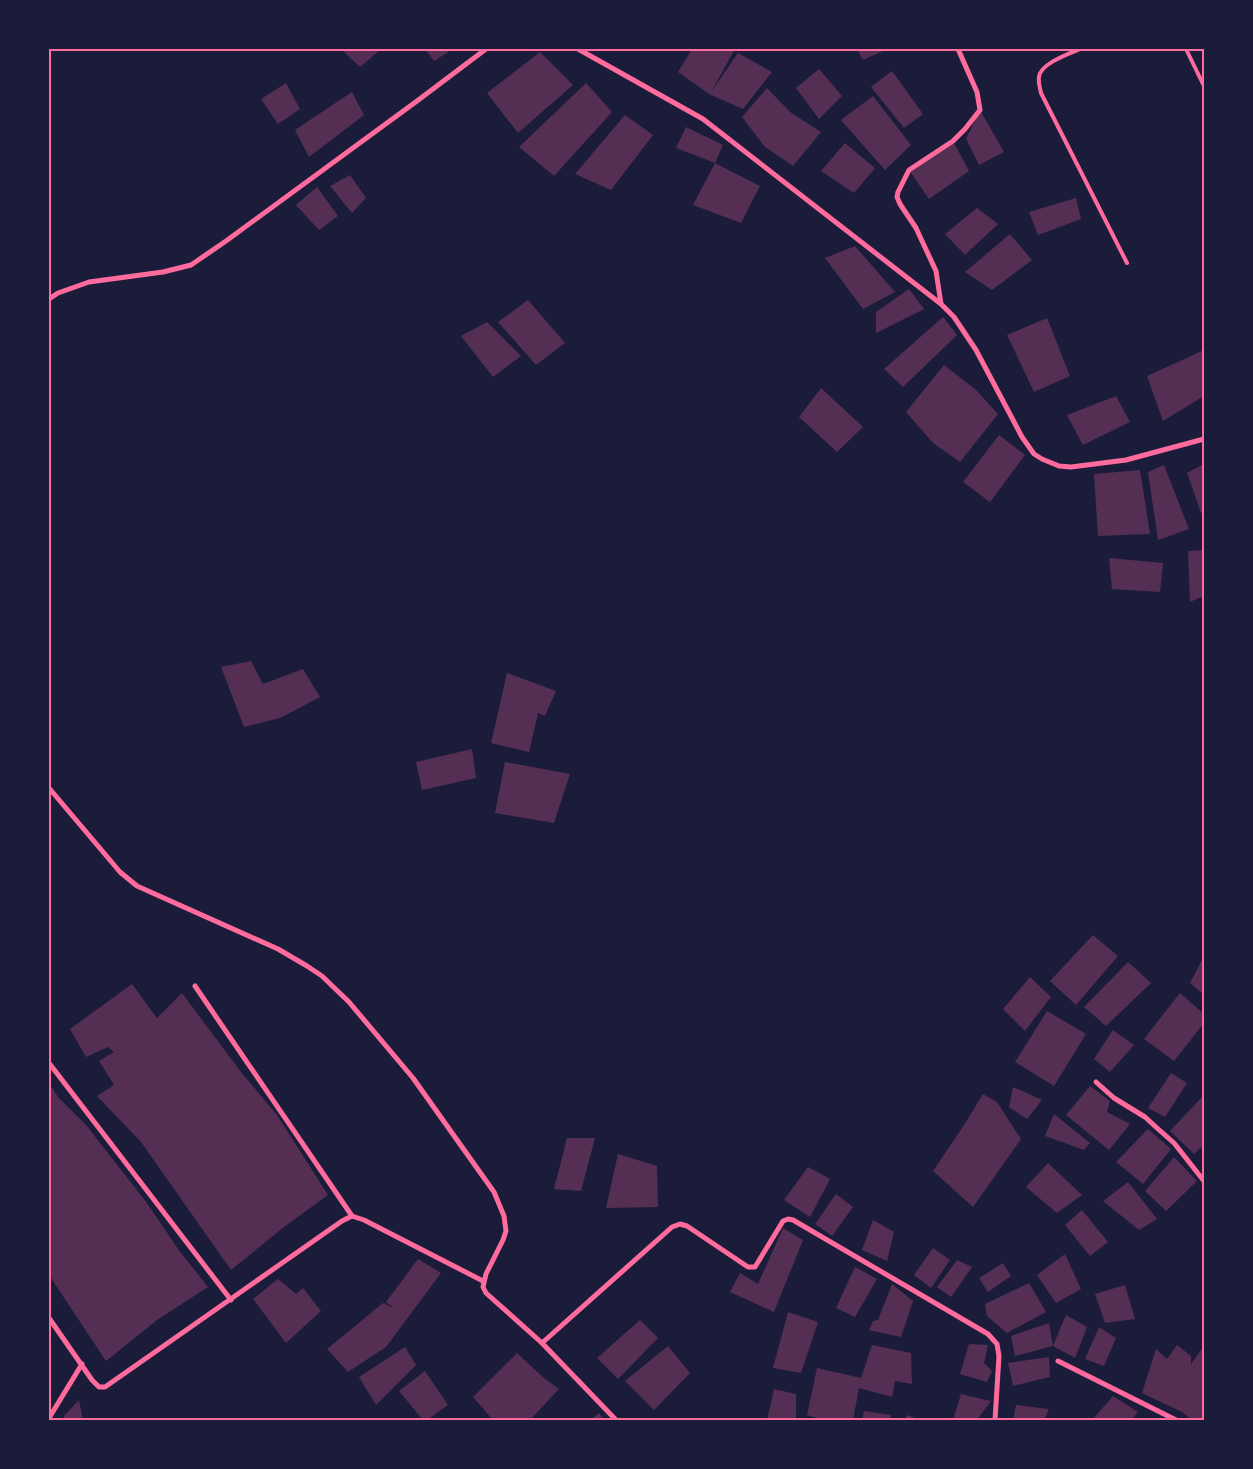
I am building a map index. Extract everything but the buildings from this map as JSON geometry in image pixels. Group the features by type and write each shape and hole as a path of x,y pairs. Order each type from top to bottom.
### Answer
{"street":[{"path":"49,298 89,282 163,272 191,265 486,49"},
{"path":"578,49 703,118 941,304 954,317 976,350 1022,437 1034,454 1042,459 1059,466 1071,467 1126,460 1204,439"},
{"path":"941,304 936,271 916,228 897,197 909,170 953,141 980,110 977,92 958,49"},
{"path":"49,788 120,872 133,883 142,889 278,949 308,966 335,987 349,1002 413,1078 494,1192 504,1216 506,1231 504,1240 486,1274 483,1287 486,1293 542,1343 616,1420"},
{"path":"195,986 352,1216 364,1220 484,1281"},
{"path":"49,1063 232,1300"},
{"path":"1096,1082 1114,1098 1145,1117 1158,1128 1174,1143 1204,1181"},
{"path":"49,1318 96,1384 99,1387 105,1387 232,1300 342,1221 352,1216"},
{"path":"542,1343 672,1227 680,1224 687,1226 748,1267 755,1267 783,1221 788,1219 793,1220 988,1334 997,1344 999,1356 995,1420"},
{"path":"1058,1361 1176,1420"},
{"path":"49,1418 82,1364"}],"lane":[{"path":"1080,49 1050,63 1042,69 1039,76 1041,93 1127,263"},
{"path":"1186,49 1204,86"}]}
